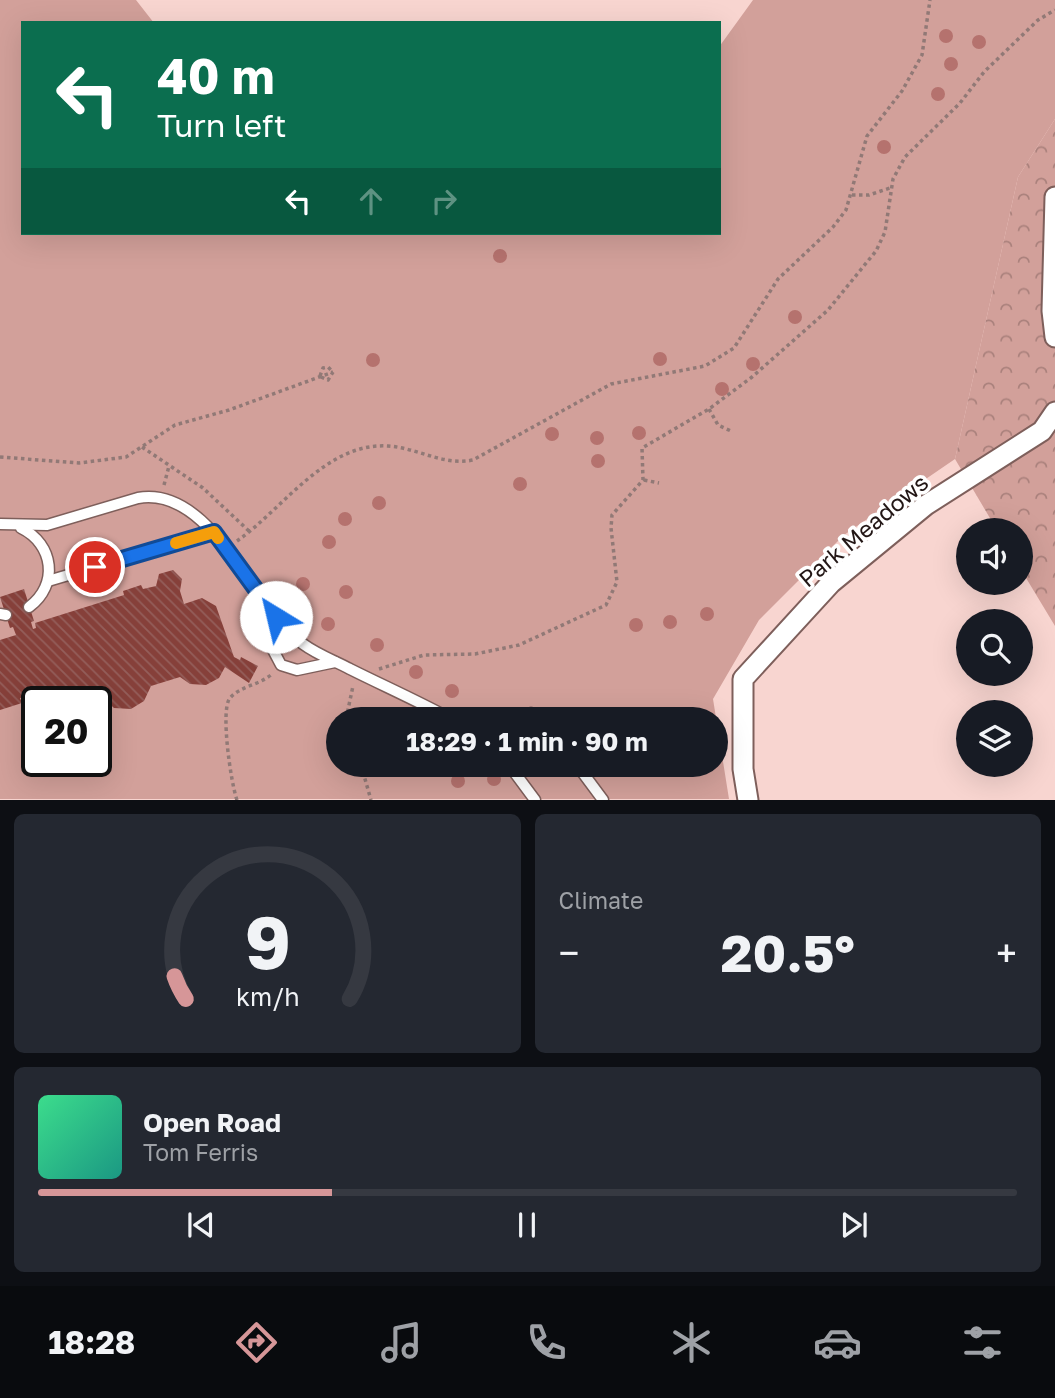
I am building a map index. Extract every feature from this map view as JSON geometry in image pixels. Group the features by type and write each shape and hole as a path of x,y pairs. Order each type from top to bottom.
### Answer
{"street":[{"path":"1055,197 1052,271 1055,337"},
{"name":"Park Meadows","path":"748,800 743,769 744,679 831,583 926,505 1042,431 1055,412"}],"lane":[{"path":"3,524 47,525 138,498 161,498 182,507 214,532 276,617 306,646 427,707"},
{"path":"3,524 25,530 41,544 49,565 48,581 40,598 29,607"},
{"path":"48,581 214,532"},
{"path":"276,617 272,648 281,665 297,670 335,662"},
{"path":"518,777 535,800"},
{"path":"586,777 603,800"}],"path":[{"path":"227,548 250,532 313,475 350,454 387,446 450,461 473,460 611,384 695,369 719,360 743,338 778,279 833,227 852,195 860,155 867,136 902,91 922,55 930,0"},
{"path":"348,707 355,681 364,676 424,655 475,654 519,645 606,605 617,582 612,515 643,480 642,448 709,409 752,377 828,310 870,262 885,232 890,188 905,157 955,108 984,72 1011,49 1038,20 1055,10"},
{"path":"852,195 869,195 890,188"},
{"path":"0,457 79,463 126,457 175,425 229,410 320,376 323,369 328,367 333,372 328,380 320,376"},
{"path":"709,409 718,425 731,431"},
{"path":"141,447 221,502 250,532"},
{"path":"161,498 169,465"},
{"path":"643,480 659,484"},
{"path":"237,800 229,771 224,711 227,701 234,694 266,680 281,665"},
{"path":"364,777 371,800"}],"green space":[{"path":"0,0 136,0 152,21 21,21 21,235 721,235 721,44 753,0 1055,0 1055,119 1018,177 955,459 844,535 759,620 713,699 714,707 326,707 326,777 725,777 729,799 0,799"},
{"path":"1055,119 1055,626 1033,590 1033,518 990,518 955,459 1018,177"}],"building":[{"path":"173,570 182,579 180,591 184,604 202,598 216,606 234,657 240,660 241,657 258,666 249,683 225,667 219,678 206,685 190,684 180,677 151,686 144,701 131,709 112,706 112,686 21,686 21,703 0,710 0,640 16,635 13,627 10,628 0,597 24,589 34,621 31,622 33,629 36,628 35,623 124,595 123,591 141,585 143,589 156,586 159,574"}],"slow traffic":[{"path":"176,543 214,532 218,538"}],"route":[{"path":"95,567 214,532 276,617"}]}
